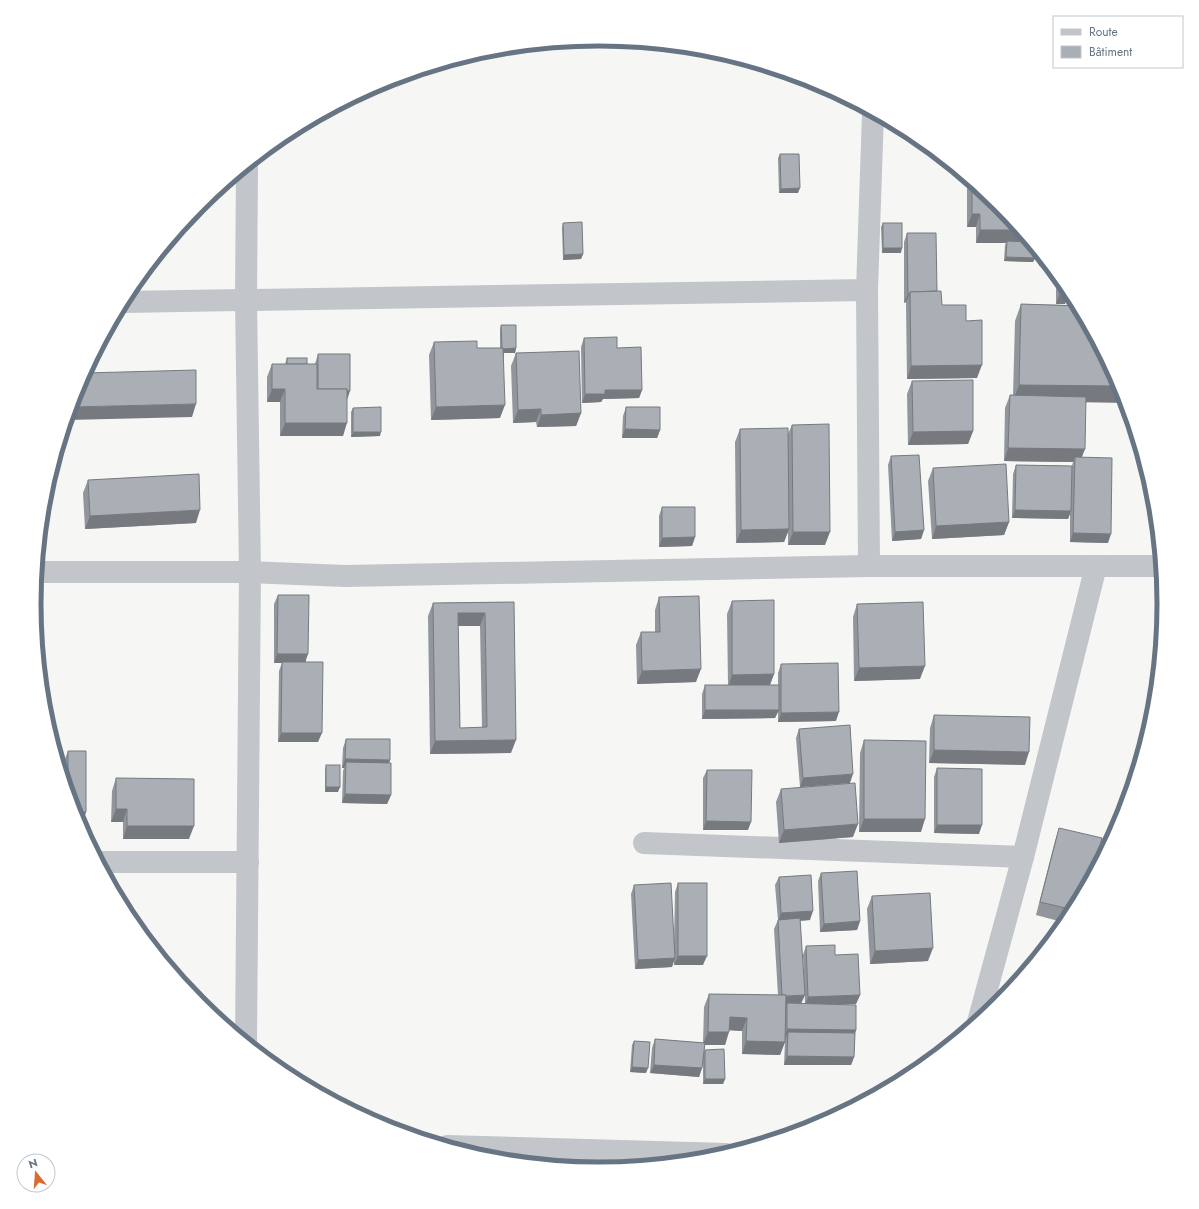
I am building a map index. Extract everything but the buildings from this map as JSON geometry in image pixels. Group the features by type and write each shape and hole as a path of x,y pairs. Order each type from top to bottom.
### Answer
{"street":[{"path":"869,566 867,290 873,118"},
{"path":"246,1036 250,572 246,300 247,172"},
{"path":"130,302 867,290"},
{"path":"42,572 250,572 345,576 869,566 1157,566"},
{"path":"981,1012 1023,857 1096,566"},
{"path":"644,843 1023,857"},
{"path":"104,862 248,862"},
{"path":"480,1149 550,1157 693,1155"}]}
